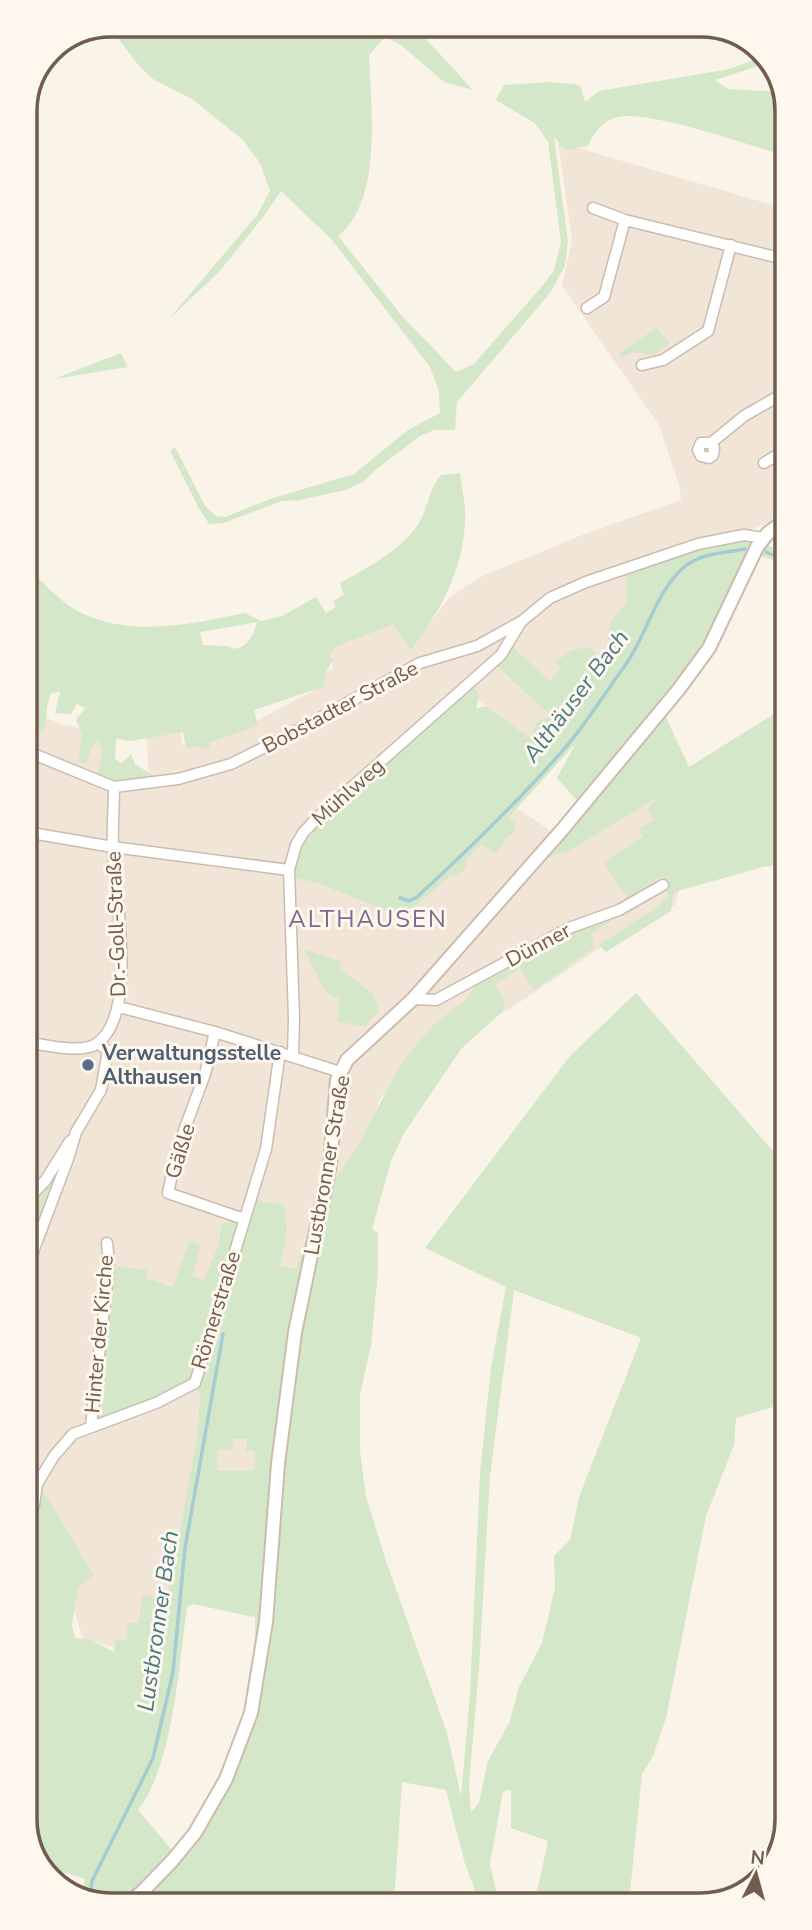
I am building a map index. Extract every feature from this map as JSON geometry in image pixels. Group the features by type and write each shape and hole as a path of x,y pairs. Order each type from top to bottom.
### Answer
{"street":[{"path":"593,208 625,220 775,257"},
{"path":"587,308 604,297 625,220"},
{"path":"642,365 663,360 708,331 730,245"},
{"path":"711,443 744,416 775,398"},
{"path":"764,463 775,456"},
{"path":"763,538 775,528"},
{"name":"Bobstadter Straße","path":"37,756 114,787 178,779 231,764 420,663 478,646 522,621 550,597 677,549 744,535 763,538"},
{"name":"Lustbronner Straße","path":"141,1893 195,1833 226,1779 251,1713 266,1622 278,1464 295,1332 330,1165 337,1080 340,1072 347,1060 413,999 562,830 697,666 723,621 763,538"},
{"name":"Mühlweg","path":"293,1055 289,870 296,845 309,826 501,655 522,621"},
{"name":"Dr.-Goll-Straße","path":"114,787 113,847 122,961 119,1007 215,1032 340,1072"},
{"path":"37,834 113,847 289,870"},
{"name":"Dünner","path":"413,999 436,1000 569,928 618,911 663,885"},
{"path":"37,1042 86,1049 98,1044 113,1022 119,1007"},
{"name":"Gäßle","path":"215,1032 205,1074 178,1147 168,1193 244,1219"},
{"path":"37,1189 45,1181 101,1090 108,1051 98,1044"},
{"name":"Römerstraße","path":"37,1484 54,1456 73,1434 156,1403 195,1382 266,1149 280,1052"},
{"path":"37,1239 76,1132"},
{"name":"Hinter der Kirche","path":"91,1426 108,1273 107,1243"}],"shaded area":[{"path":"558,142 775,206 775,517 765,524 679,558 548,754 465,689 287,869 384,908 411,909 513,806 568,842 710,764 675,905 600,948 511,1008 502,1012 488,995 432,1034 380,1099 360,1156 270,1481 195,1480 166,1660 83,1639 37,1494 37,1255 69,1171 52,1165 37,1181 37,714 64,725 114,735 106,774 149,780 146,730 179,724 183,746 224,736 319,687 316,678 334,668 326,652 394,616 411,649 449,598 480,577 582,535 681,500 680,488 659,425 562,286 572,240"}],"green space":[{"path":"117,37 385,37 369,55 372,126 368,177 362,200 352,220 338,236 402,316 456,372 474,364 544,284 554,270 561,242 548,142 536,124 496,100 504,85 551,82 580,85 585,102 599,91 730,69 755,59 760,66 715,80 728,89 772,91 775,153 675,123 633,116 607,121 596,132 588,146 566,150 554,137 568,242 565,266 550,293 457,402 455,430 434,430 420,436 363,482 345,490 300,500 282,501 224,523 209,524 170,451 175,447 205,506 216,516 225,517 270,499 354,474 408,430 440,413 439,391 430,367 332,240 281,191 219,272 168,320 257,215 270,191 260,163 243,140 192,99 153,79 139,66"},
{"path":"385,37 427,37 473,90 444,82 402,46"},
{"path":"656,328 670,343 653,355 632,352 621,358 619,354"},
{"path":"121,353 128,367 54,379"},
{"path":"460,473 465,510 463,540 455,574 448,590 411,650 393,624 335,647 328,656 333,659 324,676 325,686 254,710 258,725 209,743 210,747 201,750 200,745 186,749 183,732 131,741 116,739 115,758 121,764 131,754 135,764 152,775 154,782 114,787 96,780 103,749 98,741 92,746 87,763 78,762 82,735 76,720 85,708 77,704 71,714 55,713 60,692 51,693 43,732 37,731 37,576 67,605 94,618 115,624 159,626 245,613 261,621 282,616 316,597 326,613 336,607 333,601 344,595 340,583 390,553 415,529 423,516 433,487 441,475","holes":["257,622 247,643 234,649 228,646 203,645 200,632"]},
{"path":"763,538 769,546 775,548 775,560 753,554 710,650 662,709 689,767 775,713 775,865 674,892 671,911 606,952 599,945 657,907 669,896 663,885 671,881 661,877 627,898 603,863 643,836 639,829 654,820 647,808 663,794 567,852 535,860 582,806 557,778 576,743 509,817 515,823 515,832 508,836 496,853 481,844 467,859 466,869 452,877 452,874 413,908 394,914 316,882 289,877 303,833 472,681 479,695 476,709 486,706 534,741 532,732 538,721 551,716 493,662 508,643 550,681 560,668 555,662 572,650 591,647 597,657 613,648 607,637 612,620 626,604 627,568 721,540"},
{"path":"619,910 615,918 592,933 594,948 534,990 520,968 495,985 505,1001 502,1012 461,1049 403,1135 391,1161 372,1229 378,1232 378,1271 371,1345 360,1394 360,1451 366,1497 447,1733 461,1796 470,1695 480,1474 491,1367 506,1287 425,1248 570,1056 636,993 775,1153 775,1406 736,1418 734,1445 706,1516 666,1718 653,1756 642,1774 630,1893 537,1893 548,1841 511,1828 511,1790 503,1791 490,1864 497,1893 476,1893 465,1864 446,1790 402,1782 395,1893 106,1893 87,1889 83,1887 85,1879 57,1870 44,1852 38,1834 37,1484 93,1575 78,1588 72,1625 75,1638 89,1639 114,1652 115,1639 126,1640 128,1622 139,1623 142,1595 164,1597 168,1593 197,1439 200,1398 197,1379 195,1383 91,1426 108,1273 119,1267 147,1270 145,1278 173,1287 189,1241 201,1245 192,1276 204,1281 219,1244 221,1224 244,1219 250,1199 284,1205 287,1232 280,1266 296,1269 330,1165 336,1177 357,1148 400,1065 433,1025 467,999 480,976 569,928","holes":["514,1290 641,1338 579,1497 570,1540 554,1556 555,1588 542,1643 519,1687 509,1723 488,1761 479,1803 471,1812 469,1785 490,1476","233,1439 247,1439 246,1451 255,1451 254,1470 217,1471 218,1450 232,1450","193,1604 253,1617 255,1614 254,1645 245,1713 230,1757 209,1799 172,1850 138,1810 150,1791 167,1741 187,1607"]},
{"path":"304,949 340,961 341,969 373,994 379,1011 364,1027 338,1021 339,999 326,993"},
{"path":"62,1175 37,1241 37,1189 45,1181"}],"waterway":[{"name":"Althäuser Bach","path":"400,898 409,901 417,897 529,788 564,749 632,655 665,590 684,567 705,556 745,549"},
{"name":"Althäuser Bach","path":"766,552 775,556"},
{"name":"Lustbronner Bach","path":"91,1890 92,1881 153,1758 173,1672 185,1548 223,1334"}],"place":[{"name":"Verwaltungsstelle Althausen","path":"88,1065"}],"district":[{"name":"ALTHAUSEN","path":"368,919"}]}
